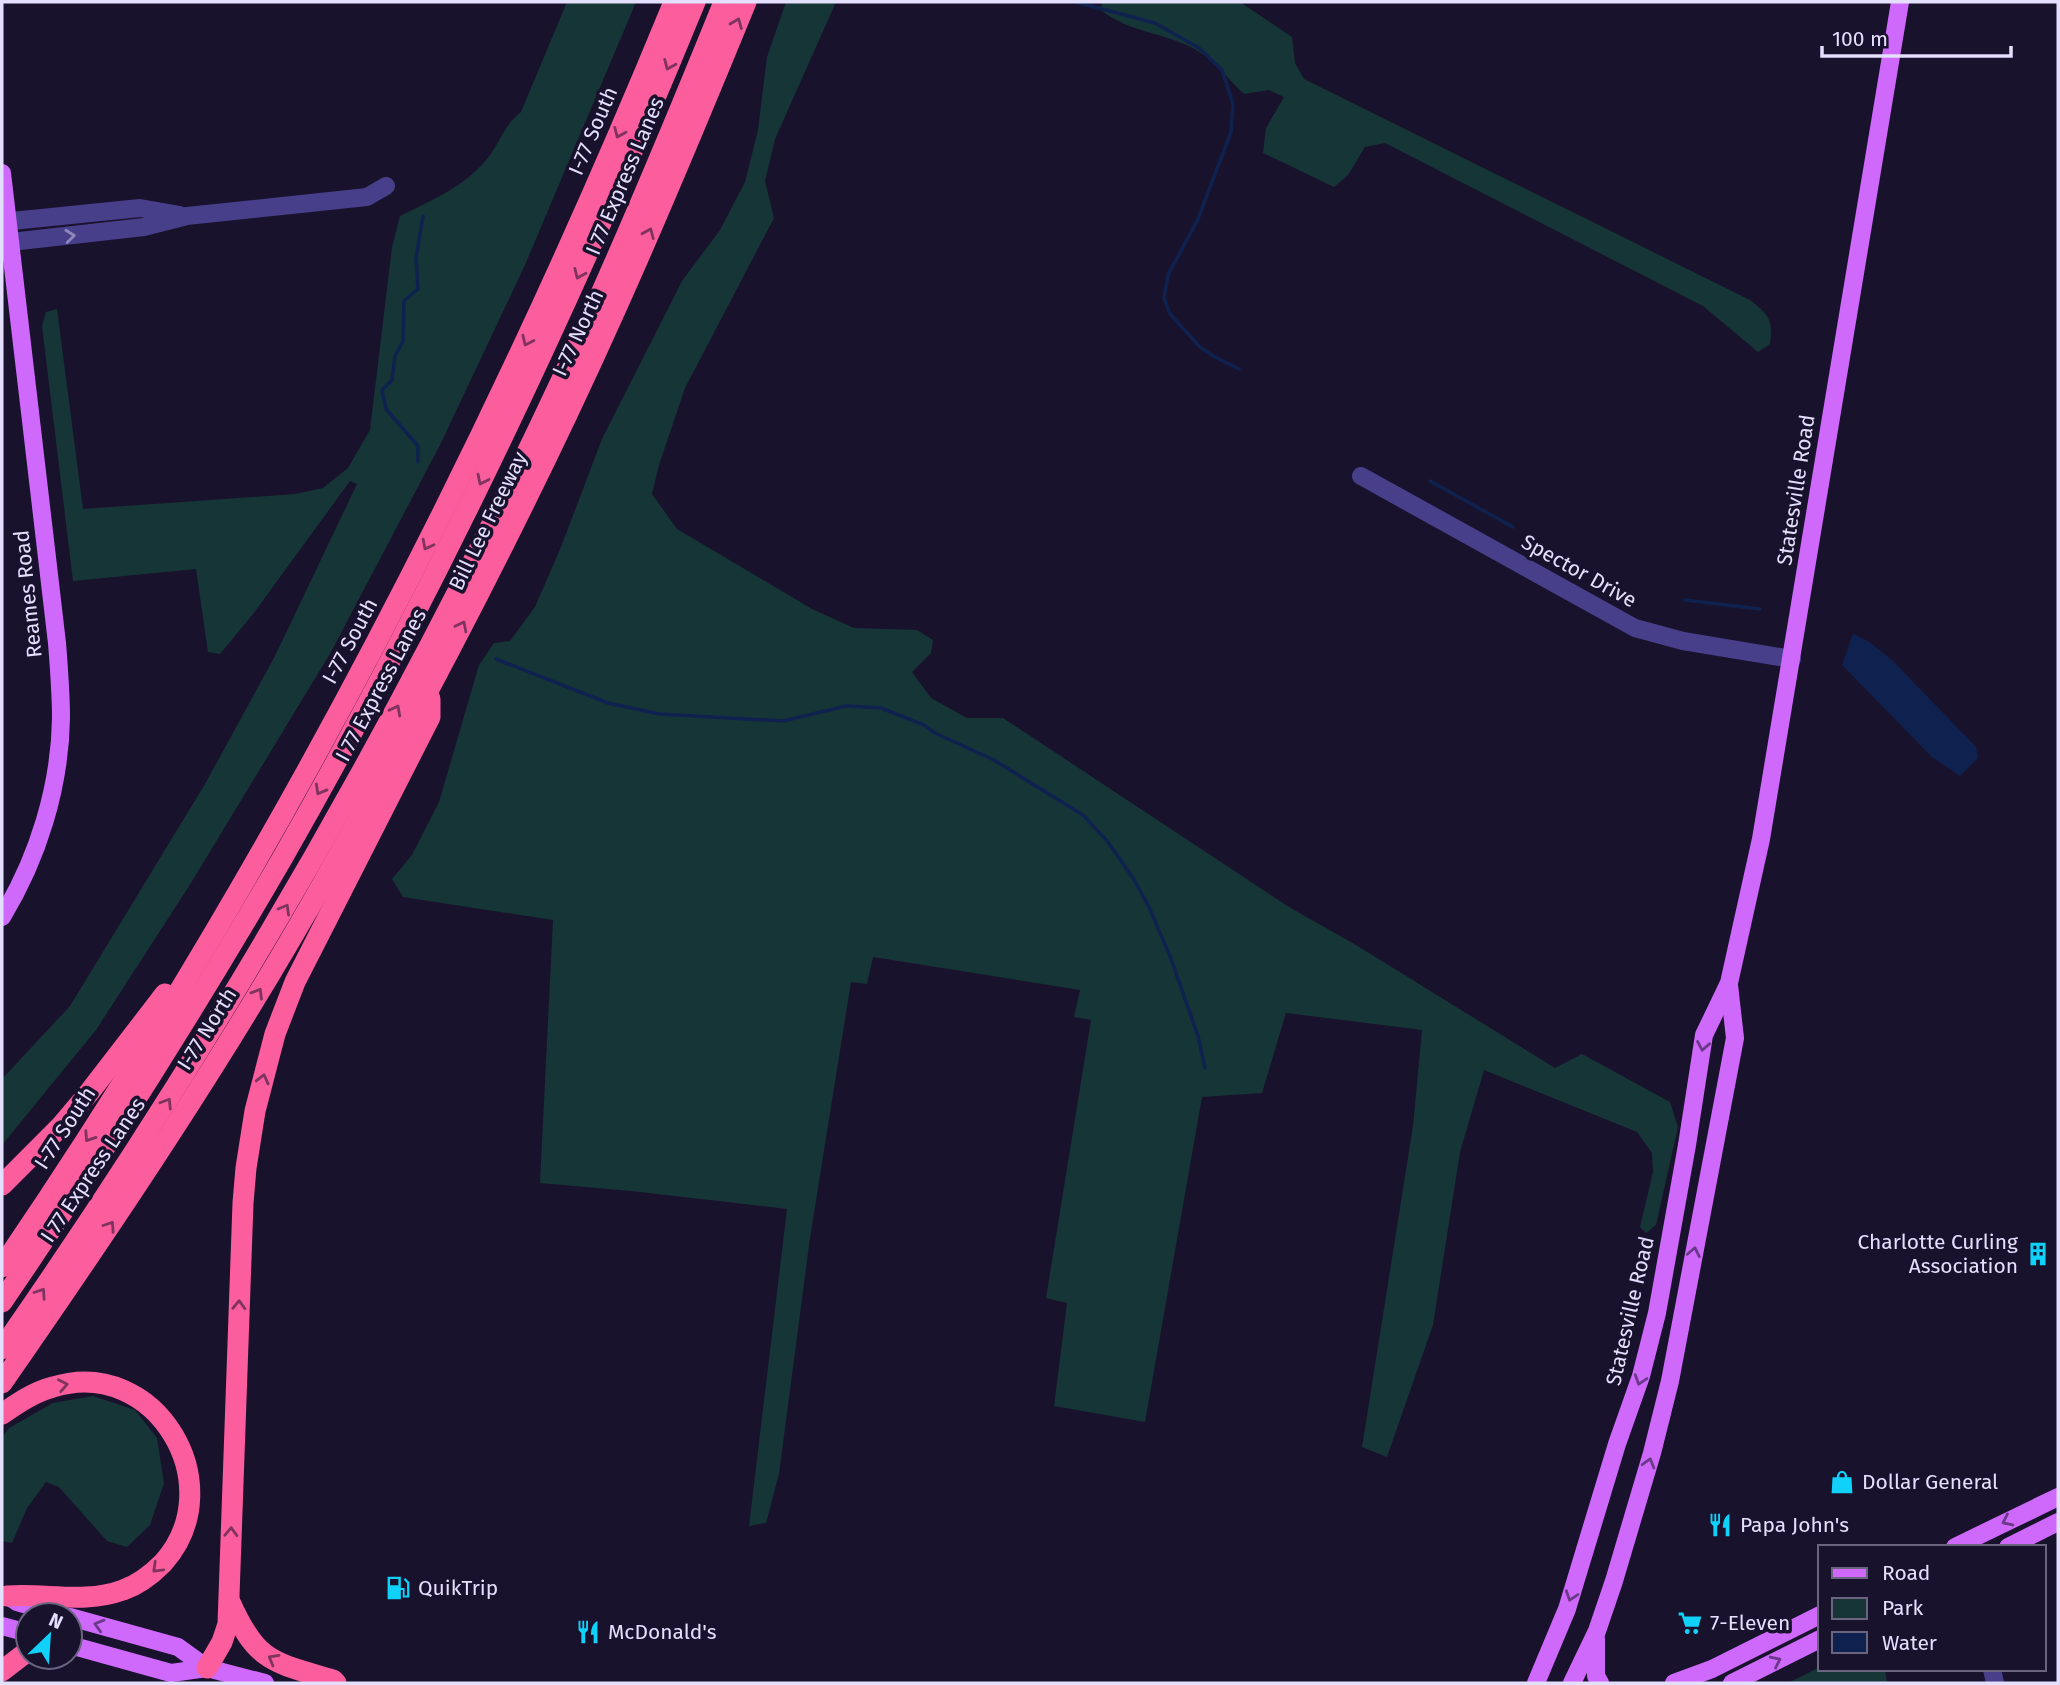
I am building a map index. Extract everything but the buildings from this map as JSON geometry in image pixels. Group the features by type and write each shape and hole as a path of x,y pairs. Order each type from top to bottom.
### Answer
{"highway":[{"name":"I-77 South","path":"2,1268 110,1105 228,912 348,698 455,490 578,229 674,2"},
{"name":"I 77 Express Lanes","path":"2,1303 178,1033 277,867 359,719 473,499 538,363 620,180 695,2"},
{"name":"I 77 Express Lanes","path":"2,1349 110,1190 215,1026 308,870 384,732 493,523 559,386 626,237 724,2"},
{"name":"I-77 North","path":"550,451 639,256 746,2"},
{"name":"Bill Lee Freeway","path":"430,686 550,451"},
{"path":"207,1668 227,1630 243,1203 248,1148 255,1111 275,1034 295,982 430,717 430,686"},
{"name":"I-77 North","path":"2,1383 133,1191 238,1026 325,879 430,686"},
{"path":"2,1185 61,1126 88,1094 228,912"},
{"path":"2,1414 32,1395 66,1383 102,1384 123,1390 150,1407 173,1433 183,1453 190,1487 189,1511 175,1546 159,1567 138,1583 115,1593 92,1597 4,1595"},
{"path":"229,1600 246,1636 263,1653 284,1665 336,1683"}],"main road":[{"name":"Statesville Road","path":"1536,1683 1567,1609 1617,1444 1642,1376 1657,1314 1704,1035 1729,983 1764,828 1900,2"},
{"name":"Reames Road","path":"2,173 7,243 57,643 61,720 55,774 38,841 2,917"},
{"name":"Statesville Road","path":"1572,1683 1597,1631 1628,1538 1652,1453 1682,1319 1735,1038 1729,983"},
{"path":"1657,1314 1682,1319"},
{"path":"1960,1545 2058,1497"},
{"path":"2012,1545 2058,1522"},
{"path":"1674,1683 1712,1669 1818,1616"},
{"path":"84,1621 178,1647 207,1668 265,1683"},
{"path":"1597,1631 1595,1661 1596,1676 1600,1683"},
{"path":"1732,1683 1818,1640"},
{"path":"84,1649 171,1673 207,1668"}],"street":[{"path":"7,243 144,227 187,216 367,197 386,186"},
{"path":"5,222 139,208 187,216"},
{"name":"Spector Drive","path":"1361,476 1635,628 1683,641 1792,659"}],"green space":[{"path":"567,2 636,2 525,265 440,445 331,652 191,883 96,1030 2,1145 2,1079 70,1006 205,784 275,656 357,484 350,481 253,614 220,654 208,652 196,569 73,581 42,326 46,312 57,309 83,509 295,494 323,488 348,468 370,430 392,247 400,216 457,186 491,154 509,124 521,112"},
{"path":"786,2 836,2 775,139 765,181 774,218 685,388 659,465 652,494 677,529 812,609 854,628 917,630 933,640 931,653 912,672 931,698 967,718 1003,718 1289,907 1356,945 1555,1068 1582,1054 1670,1102 1678,1127 1656,1225 1646,1233 1640,1227 1653,1172 1652,1153 1637,1132 1484,1070 1460,1152 1433,1325 1387,1457 1362,1447 1413,1126 1422,1030 1286,1013 1262,1093 1202,1097 1145,1422 1054,1406 1067,1303 1046,1298 1091,1020 1074,1017 1080,990 873,957 867,984 851,982 810,1238 779,1474 766,1523 749,1526 787,1209 540,1183 553,920 403,897 392,879 412,855 439,802 479,665 494,643 510,641 535,607 602,439 682,281 720,230 745,182 758,130 767,57"},
{"path":"1102,2 1240,2 1292,37 1295,63 1304,79 1750,300 1768,318 1771,329 1770,344 1758,352 1703,306 1385,143 1365,147 1348,175 1334,187 1263,153 1266,128 1284,97 1269,90 1244,94 1201,53 1189,46 1112,18 1101,10"},
{"path":"93,1396 135,1410 157,1438 164,1483 150,1525 127,1547 107,1541 59,1487 46,1482 27,1508 12,1543 2,1541 2,1437 9,1428 53,1403"},
{"path":"1818,1668 1818,1671 1885,1671 1887,1683 1788,1683"}],"water":[{"path":"1853,634 1868,641 1893,661 1976,747 1978,758 1960,776 1932,757 1842,665"}],"waterway":[{"path":"1076,2 1155,23 1199,48 1222,70 1233,104 1231,132 1198,219 1168,275 1164,298 1170,314 1200,347 1239,369"},
{"path":"418,462 418,446 386,409 382,390 392,380 395,356 403,341 404,301 418,289 416,258 423,216"},
{"path":"1430,481 1513,527"},
{"path":"1685,600 1760,609"},
{"path":"496,659 608,703 659,714 783,721 846,706 881,708 924,725 935,733 994,760 1083,815 1108,842 1133,878 1170,956 1198,1036 1205,1068"}],"place":[{"name":"Charlotte Curling Association","path":"2038,1254"},
{"name":"Dollar General","path":"1842,1482"},
{"name":"Papa John's","path":"1720,1525"},
{"name":"QuikTrip","path":"398,1588"},
{"name":"7-Eleven","path":"1690,1623"},
{"name":"McDonald's","path":"588,1632"}]}
